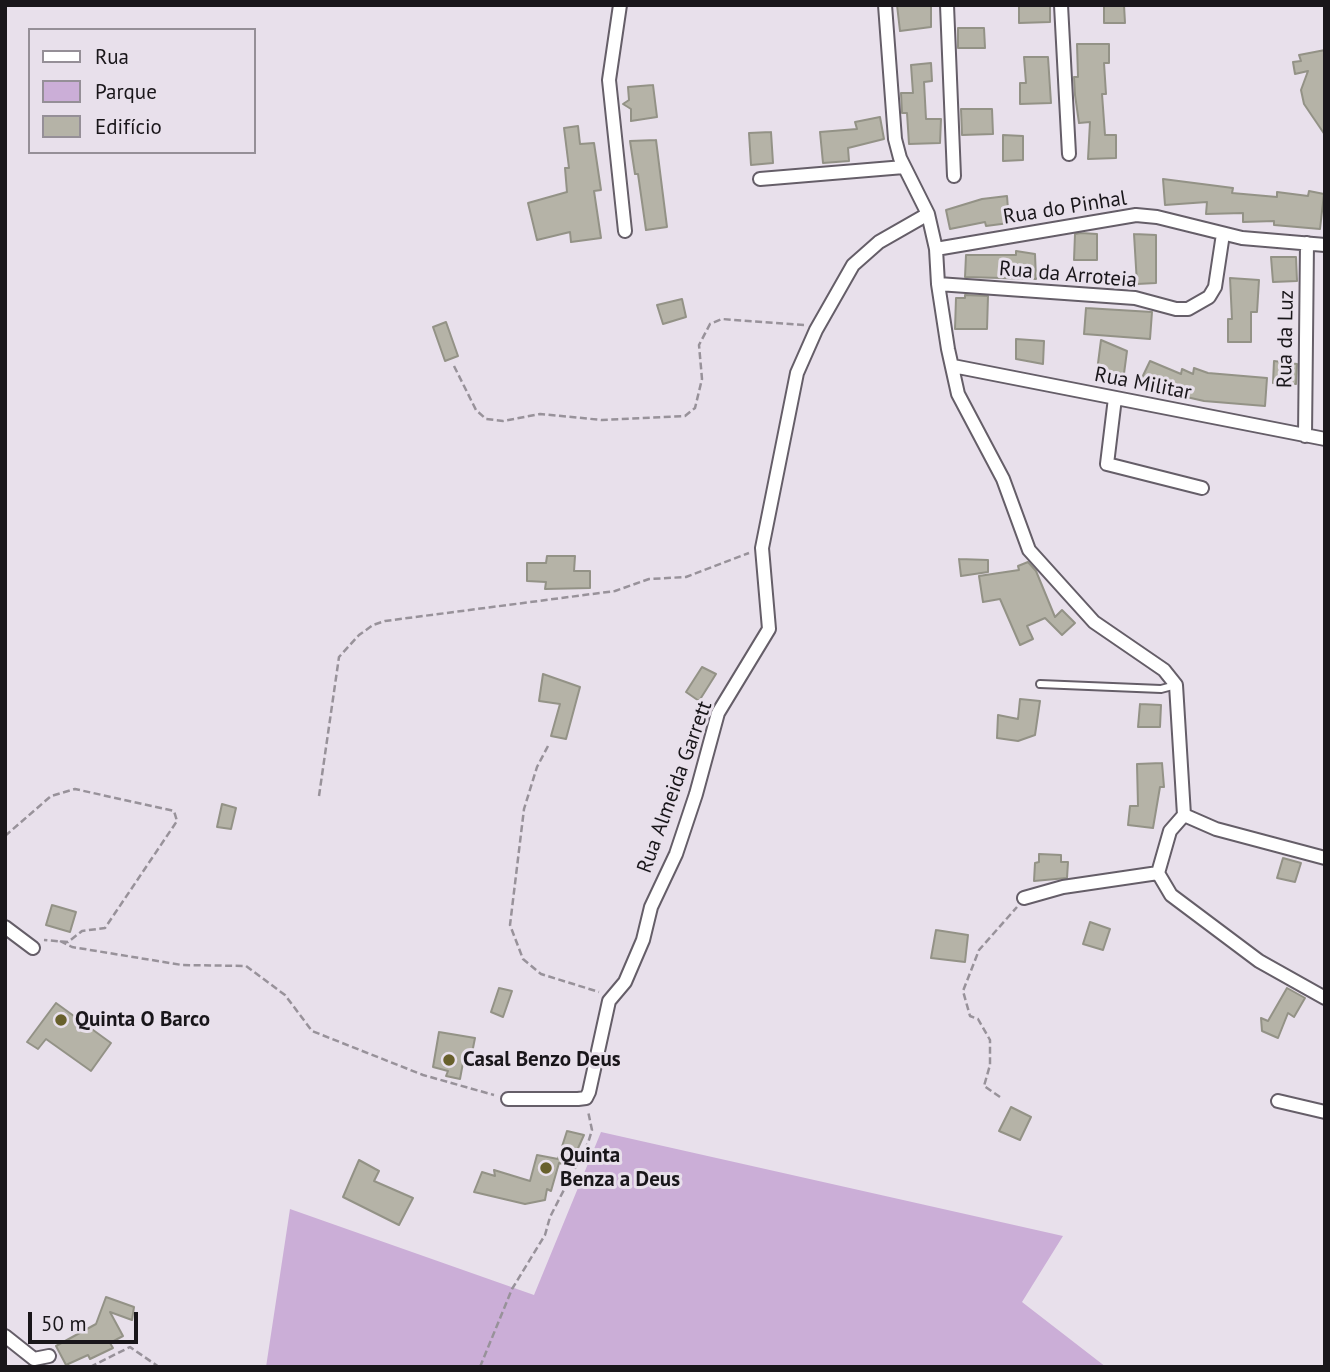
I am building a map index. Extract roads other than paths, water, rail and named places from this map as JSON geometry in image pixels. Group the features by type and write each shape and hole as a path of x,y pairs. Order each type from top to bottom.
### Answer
{"street":[{"path":"620,5 609,80 625,231"},
{"path":"885,5 892,117 904,167 928,214 936,249 937,284 958,394 1003,478 1029,550 1094,622 1164,670 1176,685 1184,815 1170,831 1158,873 1171,895 1215,929 1259,961 1325,998"},
{"path":"947,5 954,176"},
{"path":"1061,5 1069,154"},
{"path":"760,179 904,167"},
{"name":"Rua Almeida Garrett","path":"508,1099 586,1098 612,997 625,982 643,940 651,907 676,854 718,713 769,629 762,548 797,373 816,330 853,265 879,242 928,214"},
{"name":"Rua do Pinhal","path":"936,249 1136,215 1223,234 1325,245"},
{"name":"Rua da Arroteia","path":"937,284 1135,298 1175,309 1188,309 1209,297 1215,287 1223,234"},
{"name":"Rua da Luz","path":"1305,436 1307,243"},
{"name":"Rua Militar","path":"953,366 1325,439"},
{"path":"1115,398 1107,464 1202,488"},
{"path":"1184,815 1216,829 1325,858"},
{"path":"1024,898 1063,887 1158,873"},
{"path":"5,927 33,948"},
{"path":"1278,1101 1325,1112"},
{"path":"5,1336 34,1359 49,1356"}],"lane":[{"path":"1040,684 1161,689 1176,685"}],"place":[{"name":"Quinta O Barco","path":"61,1020"},
{"name":"Casal Benzo Deus","path":"449,1060"},
{"name":"Quinta Benza a Deus","path":"546,1168"}]}
